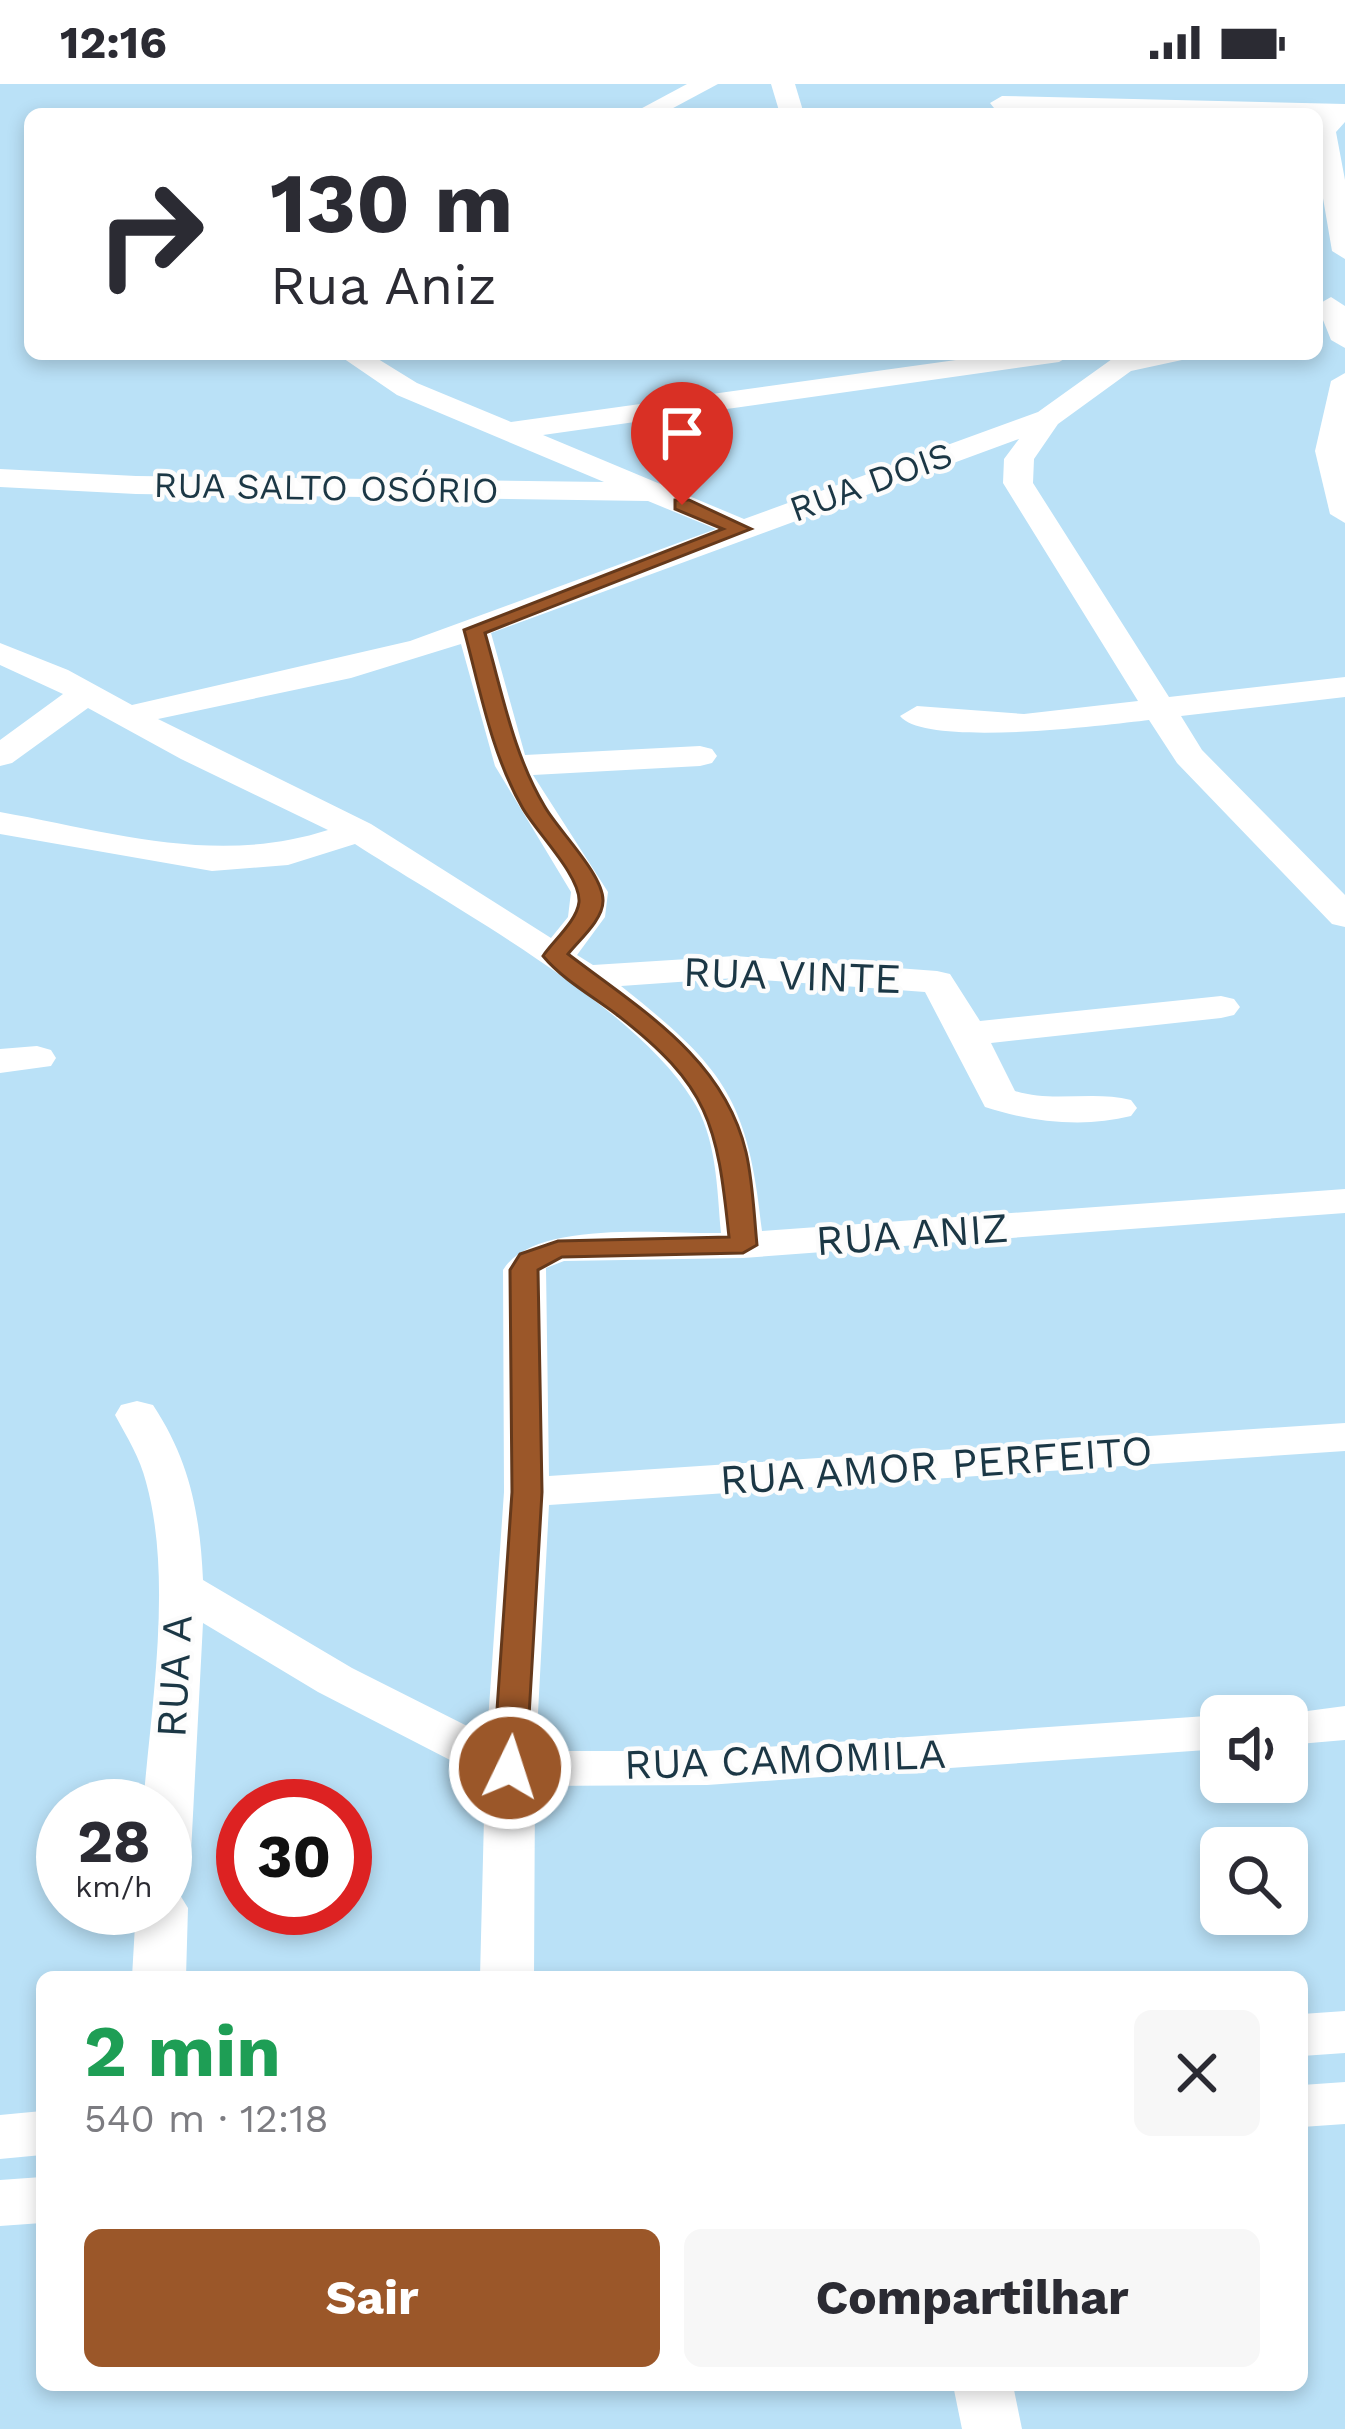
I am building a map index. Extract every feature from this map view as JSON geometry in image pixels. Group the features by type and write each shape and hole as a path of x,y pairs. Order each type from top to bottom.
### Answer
{"street":[{"path":"656,108 706,84"},
{"path":"1336,298 1324,132 1342,113"},
{"path":"359,360 407,389 741,529"},
{"path":"511,430 1016,360"},
{"path":"1103,360 1122,365 1145,360"},
{"name":"RUA DOIS","path":"126,716 351,668 474,630 1048,418 1122,365"},
{"path":"1345,381 1330,451 1345,514"},
{"path":"1048,418 1019,459 1015,475 1202,772 1345,916"},
{"name":"RUA SALTO OSÓRIO","path":"0,478 136,485 652,492"},
{"path":"474,630 512,766 535,810 586,883 591,900 571,966"},
{"path":"0,653 359,831 571,966 672,1046 714,1100 734,1156 743,1245"},
{"path":"917,716 1024,724 1345,686"},
{"path":"0,756 87,693"},
{"path":"512,766 700,756"},
{"path":"0,823 212,860 287,854 359,831"},
{"name":"RUA VINTE","path":"571,966 711,967 928,980 943,986 995,1095 1006,1103 1046,1110 1117,1108"},
{"path":"968,1034 1220,1006"},
{"name":"RUA ANIZ","path":"527,1492 524,1270 542,1252 743,1245 1345,1201"},
{"name":"RUA A","path":"137,1415 162,1460 173,1498 178,1587 169,1779"},
{"name":"RUA AMOR PERFEITO","path":"527,1492 1345,1437"},
{"path":"507,1971 510,1768 527,1492"},
{"name":"RUA CAMOMILA","path":"178,1587 335,1680 510,1768 707,1768 1200,1733"},
{"path":"1308,1726 1345,1723"},
{"path":"159,1971 161,1935"},
{"path":"1308,2035 1345,2032"},
{"path":"1308,2105 1345,2103"},
{"path":"0,2137 36,2134"},
{"path":"0,2203 36,2200"},
{"path":"984,2391 992,2429"}],"route":[{"path":"510,1768 527,1492 524,1270 542,1252 558,1249 743,1245 734,1156 726,1126 698,1073 672,1046 555,956 587,914 591,900 586,883 535,810 512,766 474,630 741,529 682,505"}]}
